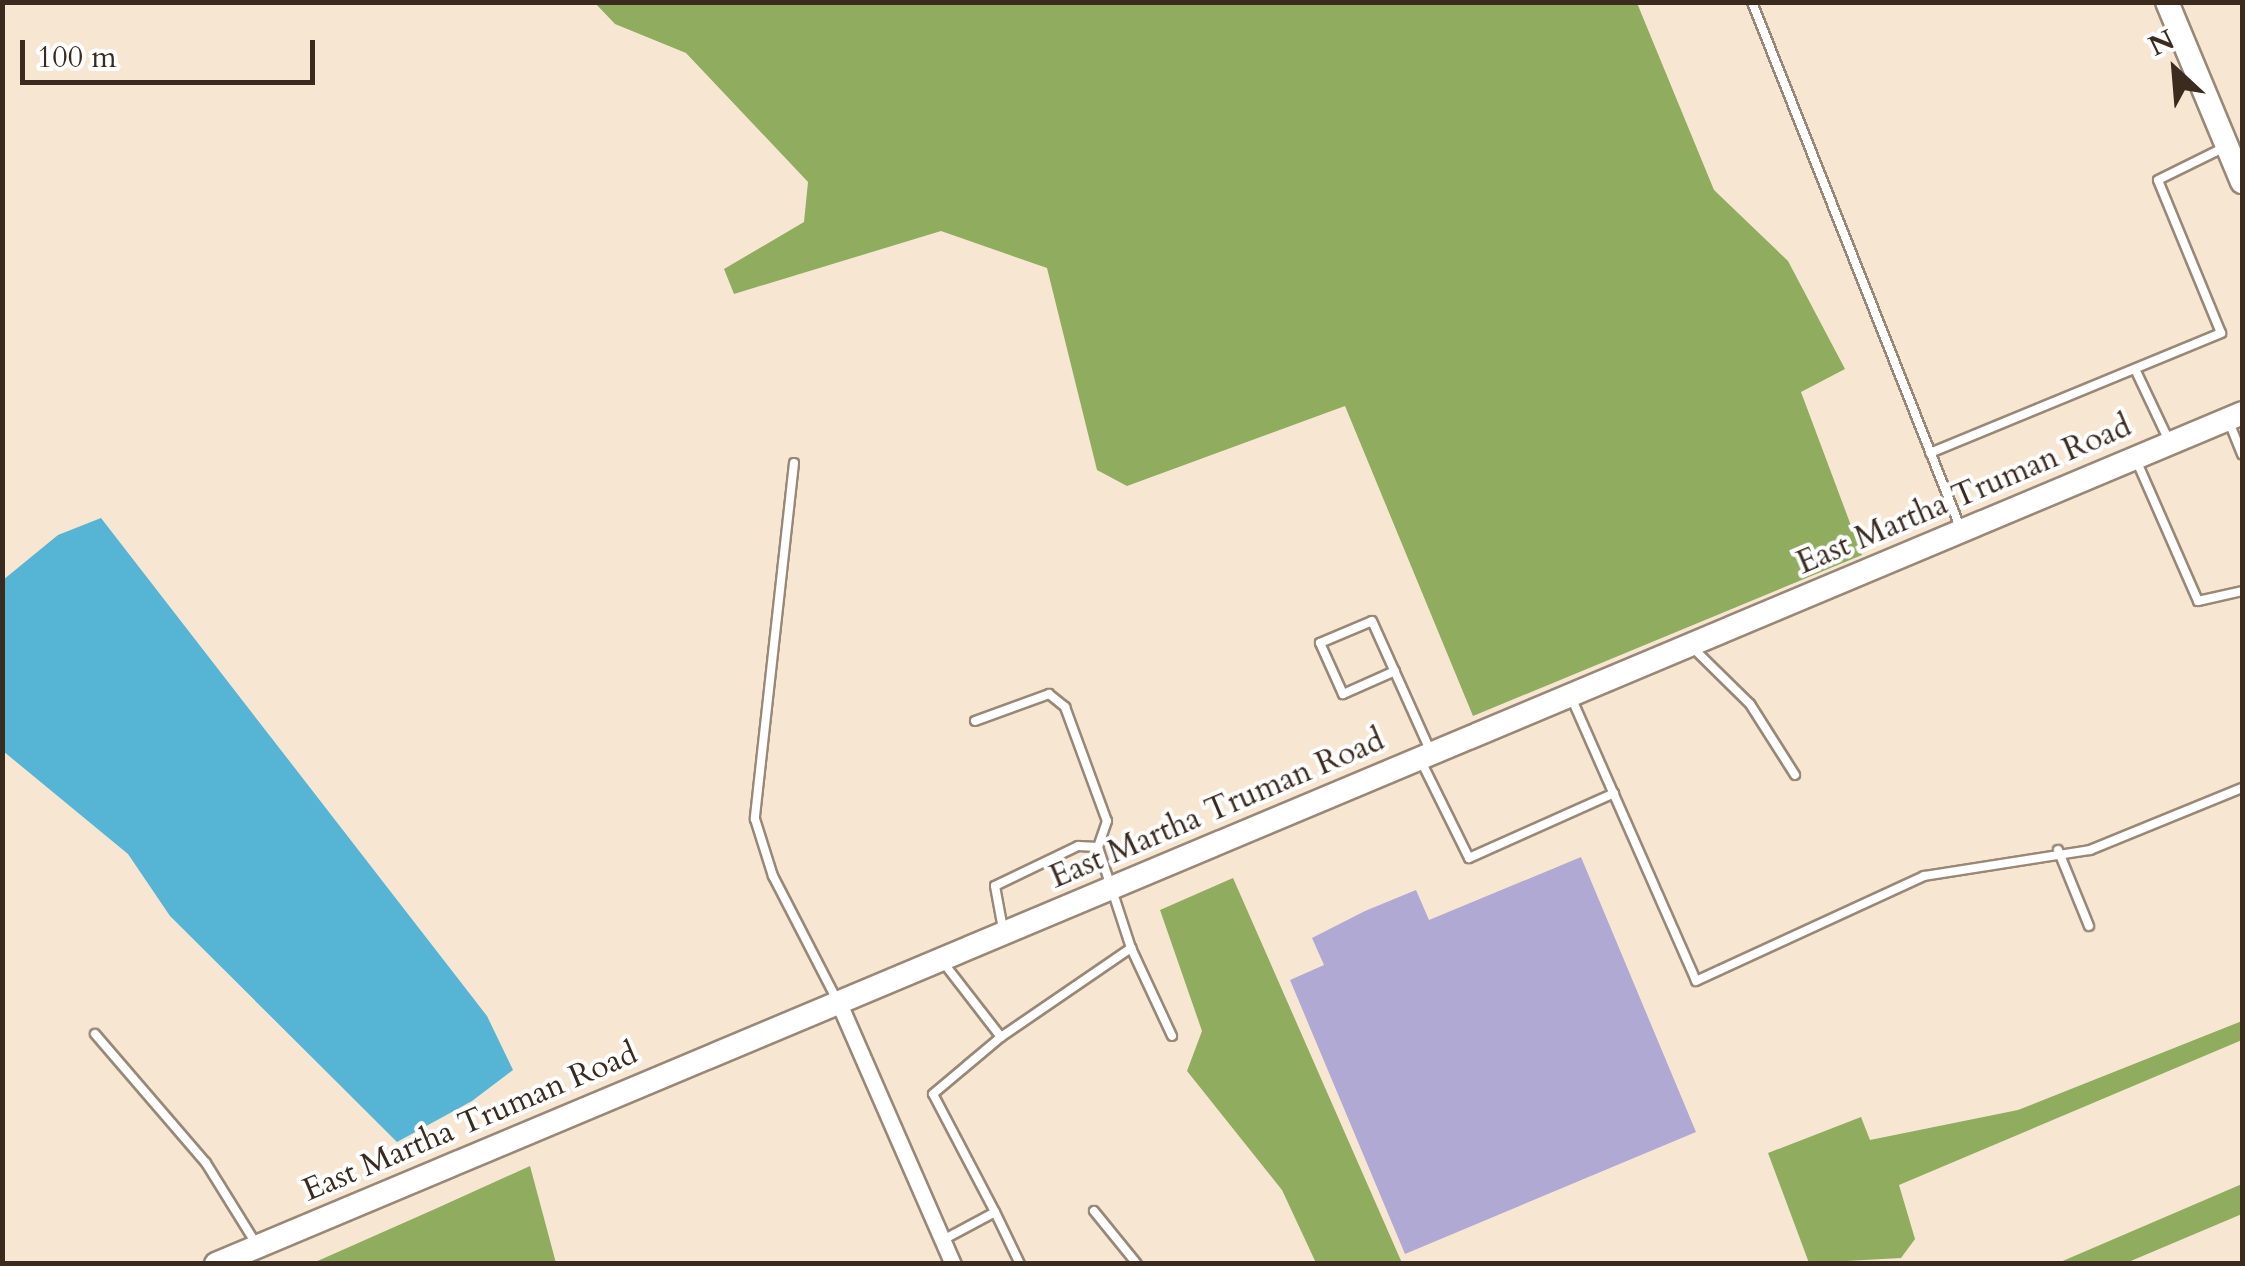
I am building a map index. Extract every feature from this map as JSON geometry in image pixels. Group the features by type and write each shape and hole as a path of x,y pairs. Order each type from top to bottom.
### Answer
{"main road":[{"path":"2167,2 2242,182"},
{"name":"East Martha Truman Road","path":"216,1264 2235,416"}],"street":[{"path":"838,1002 953,1264"}],"lane":[{"path":"1752,2 1961,531"},
{"path":"1930,453 2221,333 2158,180 2228,146"},
{"path":"2134,369 2170,443"},
{"path":"2235,416 2242,455"},
{"path":"2135,458 2198,601 2242,591"},
{"path":"794,463 756,819 773,876 838,1002"},
{"path":"1395,671 1343,694 1320,644 1372,621 1395,671 1468,858 1614,792"},
{"path":"1690,645 1750,704 1795,775"},
{"path":"975,721 1049,694 1065,707 1107,821 1098,847 1116,887 1131,948 1172,1036"},
{"path":"1571,696 1696,981 1924,876 2058,850 2090,850 2242,788"},
{"path":"1004,933 994,886 1078,846 1098,847"},
{"path":"2058,850 2089,926"},
{"path":"1020,1264 933,1094 1002,1037 1131,948"},
{"path":"941,959 1002,1037"},
{"path":"95,1034 206,1163 257,1246"},
{"path":"1094,1210 1137,1264"},
{"path":"941,1241 995,1212"}],"green space":[{"path":"595,3 1637,3 1714,190 1788,261 1845,369 1801,392 1862,555 1473,716 1345,406 1127,486 1097,470 1047,268 941,231 734,294 724,269 804,222 808,182 686,53 615,24"},
{"path":"1233,878 1402,1263 1316,1263 1282,1190 1187,1071 1202,1031 1160,910"},
{"path":"2242,1021 2242,1040 1899,1185 1915,1239 1901,1258 1809,1263 1768,1153 1861,1117 1870,1140 2018,1110"},
{"path":"530,1166 556,1263 313,1263 435,1209"},
{"path":"2242,1184 2242,1214 2126,1263 2058,1263"}],"water":[{"path":"101,518 487,1016 513,1070 472,1101 397,1142 170,916 128,854 3,751 3,580 58,535"}],"building":[{"path":"1581,857 1696,1132 1405,1254 1290,980 1324,965 1312,938 1365,911 1416,890 1429,920"}]}
